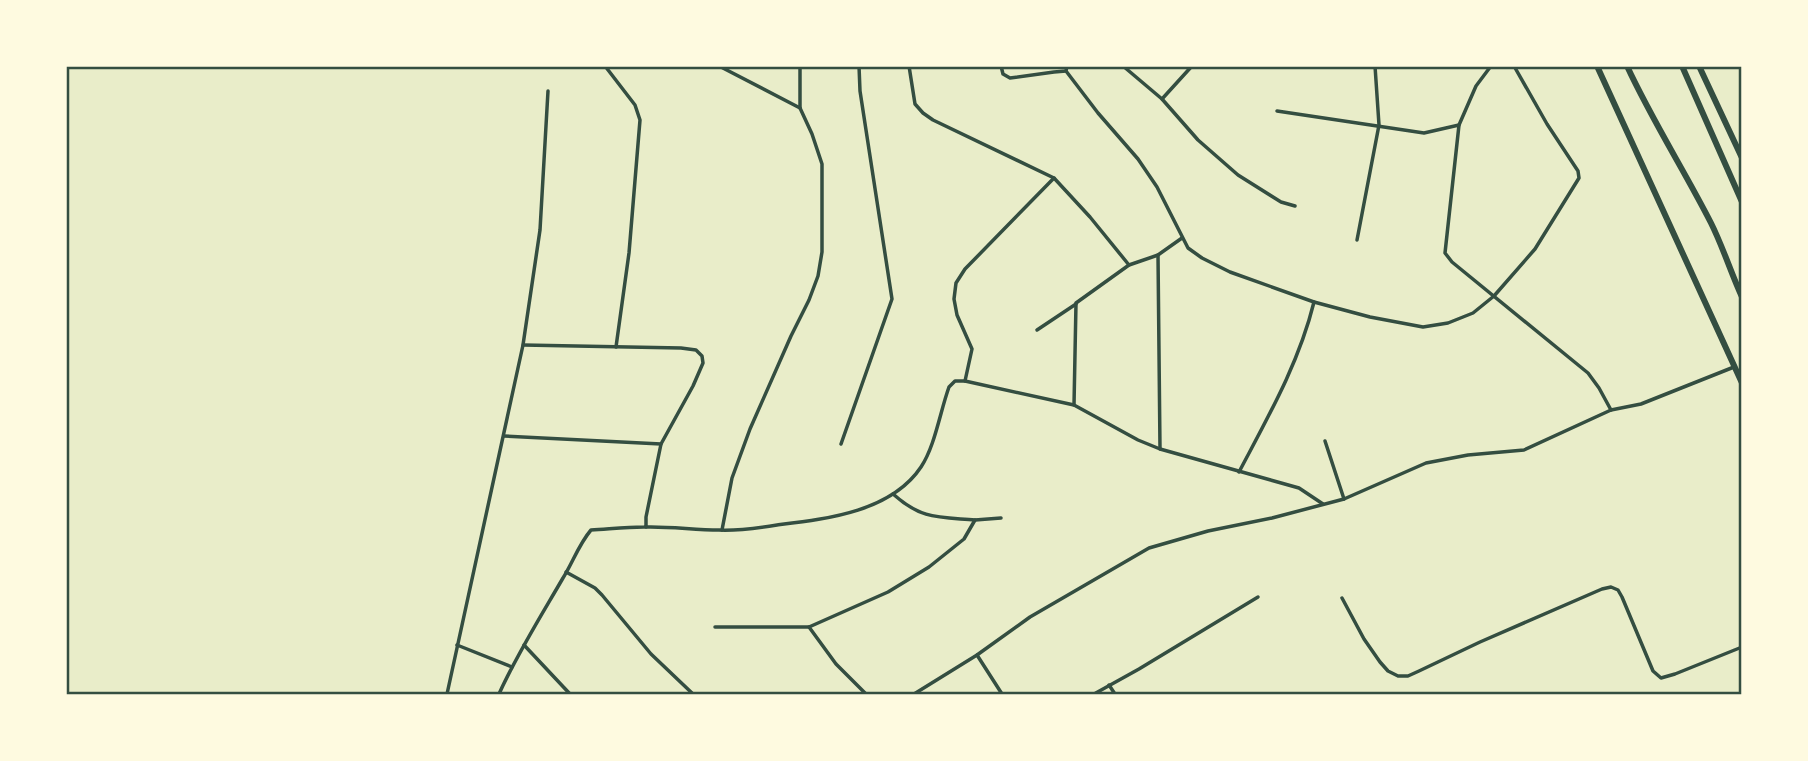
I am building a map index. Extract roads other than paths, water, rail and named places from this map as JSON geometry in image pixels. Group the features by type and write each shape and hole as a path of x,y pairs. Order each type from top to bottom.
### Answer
{"main road":[{"path":"1597,66 1741,383"},
{"path":"1627,66 1713,226 1741,297"},
{"path":"1682,66 1741,202"},
{"path":"1699,66 1741,158"}],"street":[{"path":"605,66 635,105 640,120 629,253 616,347"},
{"path":"719,66 800,108"},
{"path":"722,530 732,478 750,429 818,276 822,251 822,164 800,108 800,66"},
{"path":"841,444 892,299 860,91 859,66"},
{"path":"909,66 915,104 923,113 1054,177 1090,216 1129,265"},
{"path":"1123,66 1162,99 1198,140 1238,175 1281,202 1295,206"},
{"path":"1162,99 1192,66"},
{"path":"1357,240 1379,125 1375,66"},
{"path":"1491,66 1476,86 1459,125 1445,253 1452,262 1588,373 1611,410"},
{"path":"1002,67 1004,76 1010,78 1067,69 1157,187 1188,248 1202,258 1214,265 1314,302 1370,317 1423,327 1448,323 1474,313 1494,296 1535,248 1579,178 1578,172 1514,66"},
{"path":"447,695 523,345 540,230 548,91"},
{"path":"1278,111 1424,133 1459,125"},
{"path":"965,381 972,349 957,316 954,299 956,283 965,269 1054,177"},
{"path":"1037,330 1129,265 1158,255 1182,239"},
{"path":"1158,255 1160,449"},
{"path":"1239,472 1282,391 1308,325 1314,302"},
{"path":"1074,405 1076,303"},
{"path":"523,345 681,348 696,350 702,356 703,363 693,386 662,444 646,527"},
{"path":"914,695 978,655 1030,617 1149,548 1208,531 1344,499 1426,463 1468,455 1524,450 1611,410 1641,404 1734,367"},
{"path":"499,695 524,645 582,541 591,530 646,527 722,530 808,522 866,507 894,494 909,482 922,466 949,387 955,381 1074,405 1160,449 1299,488 1323,504"},
{"path":"505,436 662,444"},
{"path":"1325,441 1344,499"},
{"path":"894,494 906,506 938,517 975,520 1001,518"},
{"path":"715,627 808,626 888,592 919,573 961,542 975,520"},
{"path":"566,572 595,588 650,654 693,695"},
{"path":"1342,598 1380,662 1388,671 1398,676 1408,676 1591,593 1611,587 1618,590 1622,597 1653,671 1661,678 1741,647"},
{"path":"1094,695 1258,597"},
{"path":"808,626 836,664 866,695"},
{"path":"457,645 512,667"},
{"path":"524,645 570,695"},
{"path":"978,655 1002,695"},
{"path":"1109,685 1115,695"}]}
